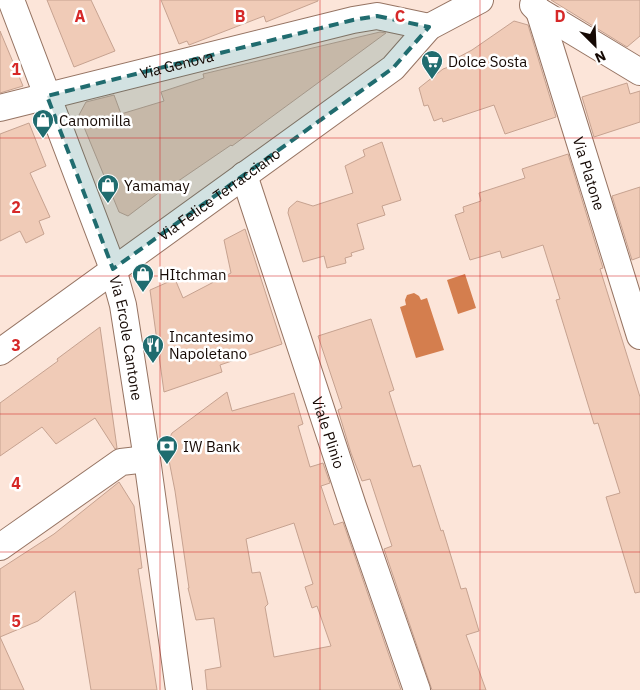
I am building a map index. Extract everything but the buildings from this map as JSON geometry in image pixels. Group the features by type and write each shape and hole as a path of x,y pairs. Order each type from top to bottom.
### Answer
{"street":[{"name":"Via Ercole Cantone","path":"11,0 113,269 122,305 147,459 179,690"},
{"name":"Via Felice Terracciano","path":"0,352 393,68 429,27 480,0"},
{"path":"533,5 640,72"},
{"name":"Via Platone","path":"533,5 640,336"},
{"name":"Via Genova","path":"0,108 349,10"},
{"path":"349,10 429,27"},
{"name":"Viale Plinio","path":"244,175 353,506 418,690"},
{"path":"0,547 122,462 147,459"}],"highlighted area":[{"path":"377,16 429,27 393,68 113,269 47,96 353,20"}],"shaded area":[{"path":"465,274 476,308 458,314 447,280"},
{"path":"414,293 421,300 427,298 444,350 416,358 400,307 406,305 407,295"}],"place":[{"name":"Dolce Sosta","path":"432,80"},
{"name":"Camomilla","path":"43,139"},
{"name":"Yamamay","path":"108,204"},
{"name":"HItchman","path":"143,293"},
{"name":"Incantesimo Napoletano","path":"153,364"},
{"name":"IW Bank","path":"167,465"}]}
